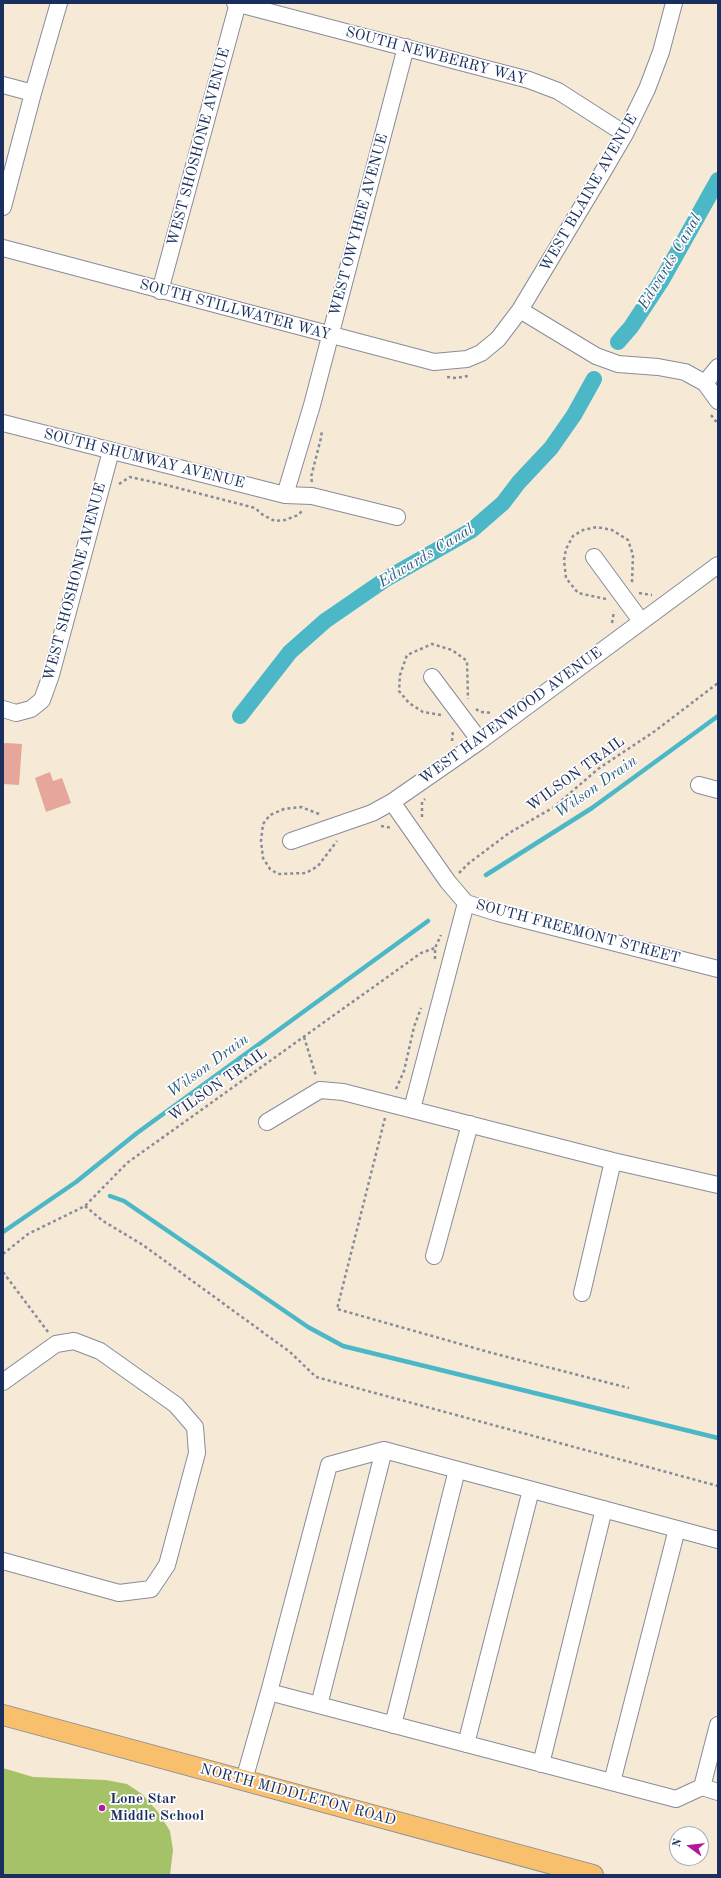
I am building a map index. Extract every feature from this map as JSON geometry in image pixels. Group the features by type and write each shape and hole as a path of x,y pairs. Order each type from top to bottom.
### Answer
{"main road":[{"name":"NORTH MIDDLETON ROAD","path":"3,1715 593,1875"}],"street":[{"path":"3,207 33,93 59,3"},
{"name":"SOUTH NEWBERRY WAY","path":"237,3 529,80 558,91 625,134"},
{"name":"WEST SHOSHONE AVENUE","path":"160,291 237,3"},
{"name":"WEST BLAINE AVENUE","path":"467,359 481,353 498,339 520,310 625,134 647,89 660,52 674,3"},
{"name":"WEST OWYHEE AVENUE","path":"285,495 312,404 406,48"},
{"path":"3,85 33,93"},
{"name":"SOUTH STILLWATER WAY","path":"3,248 330,336 434,362 467,359"},
{"path":"520,310 596,356 618,364 658,367 685,372 704,383 713,406"},
{"path":"704,383 718,367"},
{"name":"SOUTH SHUMWAY AVENUE","path":"3,423 285,495 312,496 397,517"},
{"name":"WEST SHOSHONE AVENUE","path":"3,709 16,712 31,709 42,700 49,681 111,451"},
{"path":"594,558 641,620"},
{"name":"WEST HAVENWOOD AVENUE","path":"291,841 372,813 392,802 480,741 641,620 718,565"},
{"path":"432,677 480,741"},
{"path":"699,785 718,790"},
{"name":"SOUTH FREEMONT STREET","path":"392,802 457,877 466,903 498,913 718,969"},
{"path":"412,1109 466,903"},
{"path":"266,1122 320,1090 343,1092 613,1161 718,1185"},
{"path":"434,1256 470,1124"},
{"path":"582,1293 613,1161"},
{"path":"3,1382 56,1344 74,1341 100,1351 176,1405 195,1427 196,1454 167,1565 151,1589 119,1593 3,1561"},
{"path":"319,1705 384,1450"},
{"path":"244,1780 269,1692 329,1465 384,1450 718,1540"},
{"path":"393,1725 457,1470"},
{"path":"466,1744 531,1490"},
{"path":"541,1764 604,1509"},
{"path":"612,1782 677,1529"},
{"path":"269,1692 676,1799 702,1787 714,1760 718,1726"},
{"path":"702,1787 718,1792"}],"path":[{"path":"443,377 456,378 473,374"},
{"path":"713,406 718,424"},
{"path":"117,488 120,482 130,477 255,508 263,515 275,521 285,520 298,515 308,505 312,496 313,486 311,477 321,438 322,425"},
{"name":"WILSON TRAIL","path":"457,877 509,833 554,807 598,769 655,731 718,683"},
{"path":"422,821 422,802 430,794"},
{"path":"456,867 457,877"},
{"name":"WILSON TRAIL","path":"3,1254 28,1234 85,1206 126,1163 421,953 434,948 453,953"},
{"path":"304,1037 320,1090"},
{"path":"385,1118 337,1309 492,1353 629,1388"},
{"path":"85,1206 103,1221 143,1245 290,1352 316,1377 718,1486"},
{"path":"3,1272 56,1344"}],"green space":[{"name":"Lone Star Middle School","path":"3,1768 33,1777 106,1780 127,1784 142,1794 158,1812 170,1831 173,1850 170,1875 3,1875"}],"building":[{"path":"3,744 22,744 19,785 3,784"},
{"path":"50,772 53,781 62,778 71,803 46,812 35,778"}],"waterway":[{"name":"Edwards Canal","path":"618,342 631,327 662,280 718,180"},
{"name":"Edwards Canal","path":"240,716 290,652 325,621 386,579 472,530 503,503 519,482 551,448 574,415 594,379"},
{"name":"Wilson Drain","path":"486,875 592,808 718,716"},
{"name":"Wilson Drain","path":"3,1232 76,1182 137,1133 428,921"},
{"path":"110,1196 124,1201 308,1327 343,1346 718,1438"}],"place":[{"name":"Lone Star Middle School","path":"102,1808"}]}
